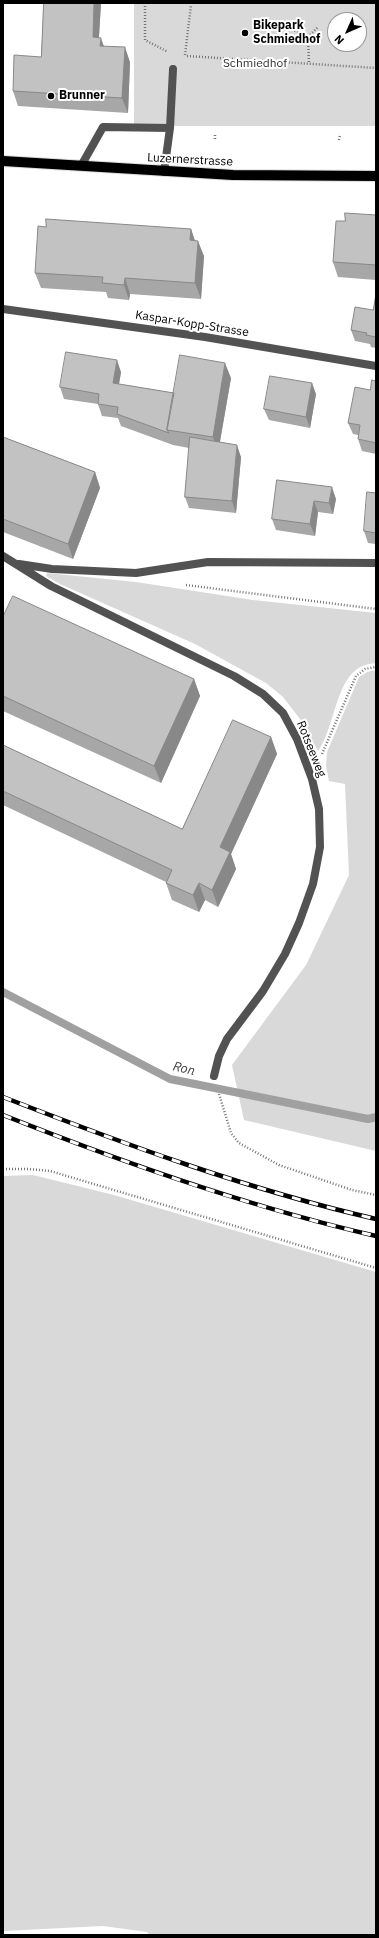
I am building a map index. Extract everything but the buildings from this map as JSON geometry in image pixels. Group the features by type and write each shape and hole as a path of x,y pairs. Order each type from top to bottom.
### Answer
{"main road":[{"name":"Luzernerstrasse","path":"3,161 233,175 376,176"}],"street":[{"path":"164,172 170,128 173,69"},
{"path":"81,166 103,127 170,128"},
{"name":"Kaspar-Kopp-Strasse","path":"3,309 205,337 376,366"},
{"name":"Rotseeweg","path":"3,556 51,586 234,676 263,694 283,713 297,739 312,779 319,809 320,848 313,884 299,923 285,954 263,991 227,1039 219,1056 214,1076"},
{"name":"Rotseeweg","path":"15,563 52,569 136,573 208,562 376,563"}],"path":[{"path":"145,3 144,40 174,54"},
{"path":"185,56 191,4"},
{"path":"281,24 308,37"},
{"path":"309,64 308,37 318,27"},
{"path":"180,55 376,68"},
{"path":"215,135 216,140"},
{"path":"339,140 340,135"},
{"path":"183,585 376,610"},
{"path":"312,779 353,681 356,676 365,669 376,667"},
{"path":"214,1076 225,1118 231,1133 239,1143 279,1165 352,1190 376,1195"},
{"path":"3,1169 28,1168 50,1171 376,1268"}],"green space":[{"name":"Schmiedhof","path":"134,3 376,3 376,126 134,126"},
{"path":"47,573 136,582 253,600 376,613 376,663 361,667 349,677 339,697 327,732 318,751 300,719 283,697 266,683 195,644 60,584 46,576"},
{"path":"376,670 376,1151 244,1120 232,1065 306,965 349,875 345,784 329,781 326,766 327,752 359,677 367,672"},
{"path":"33,1175 114,1195 376,1272 376,1935 150,1935 147,1932 103,1926 3,1931 3,1176"}],"waterway":[{"name":"Ron","path":"3,992 170,1079 368,1119 376,1117"}],"railway":[{"path":"3,1097 94,1132 187,1165 281,1194 376,1219"},
{"path":"3,1115 94,1150 187,1183 281,1212 376,1236"}],"place":[{"name":"Bikepark Schmiedhof","path":"245,33"},
{"name":"Brunner","path":"51,96"}]}
